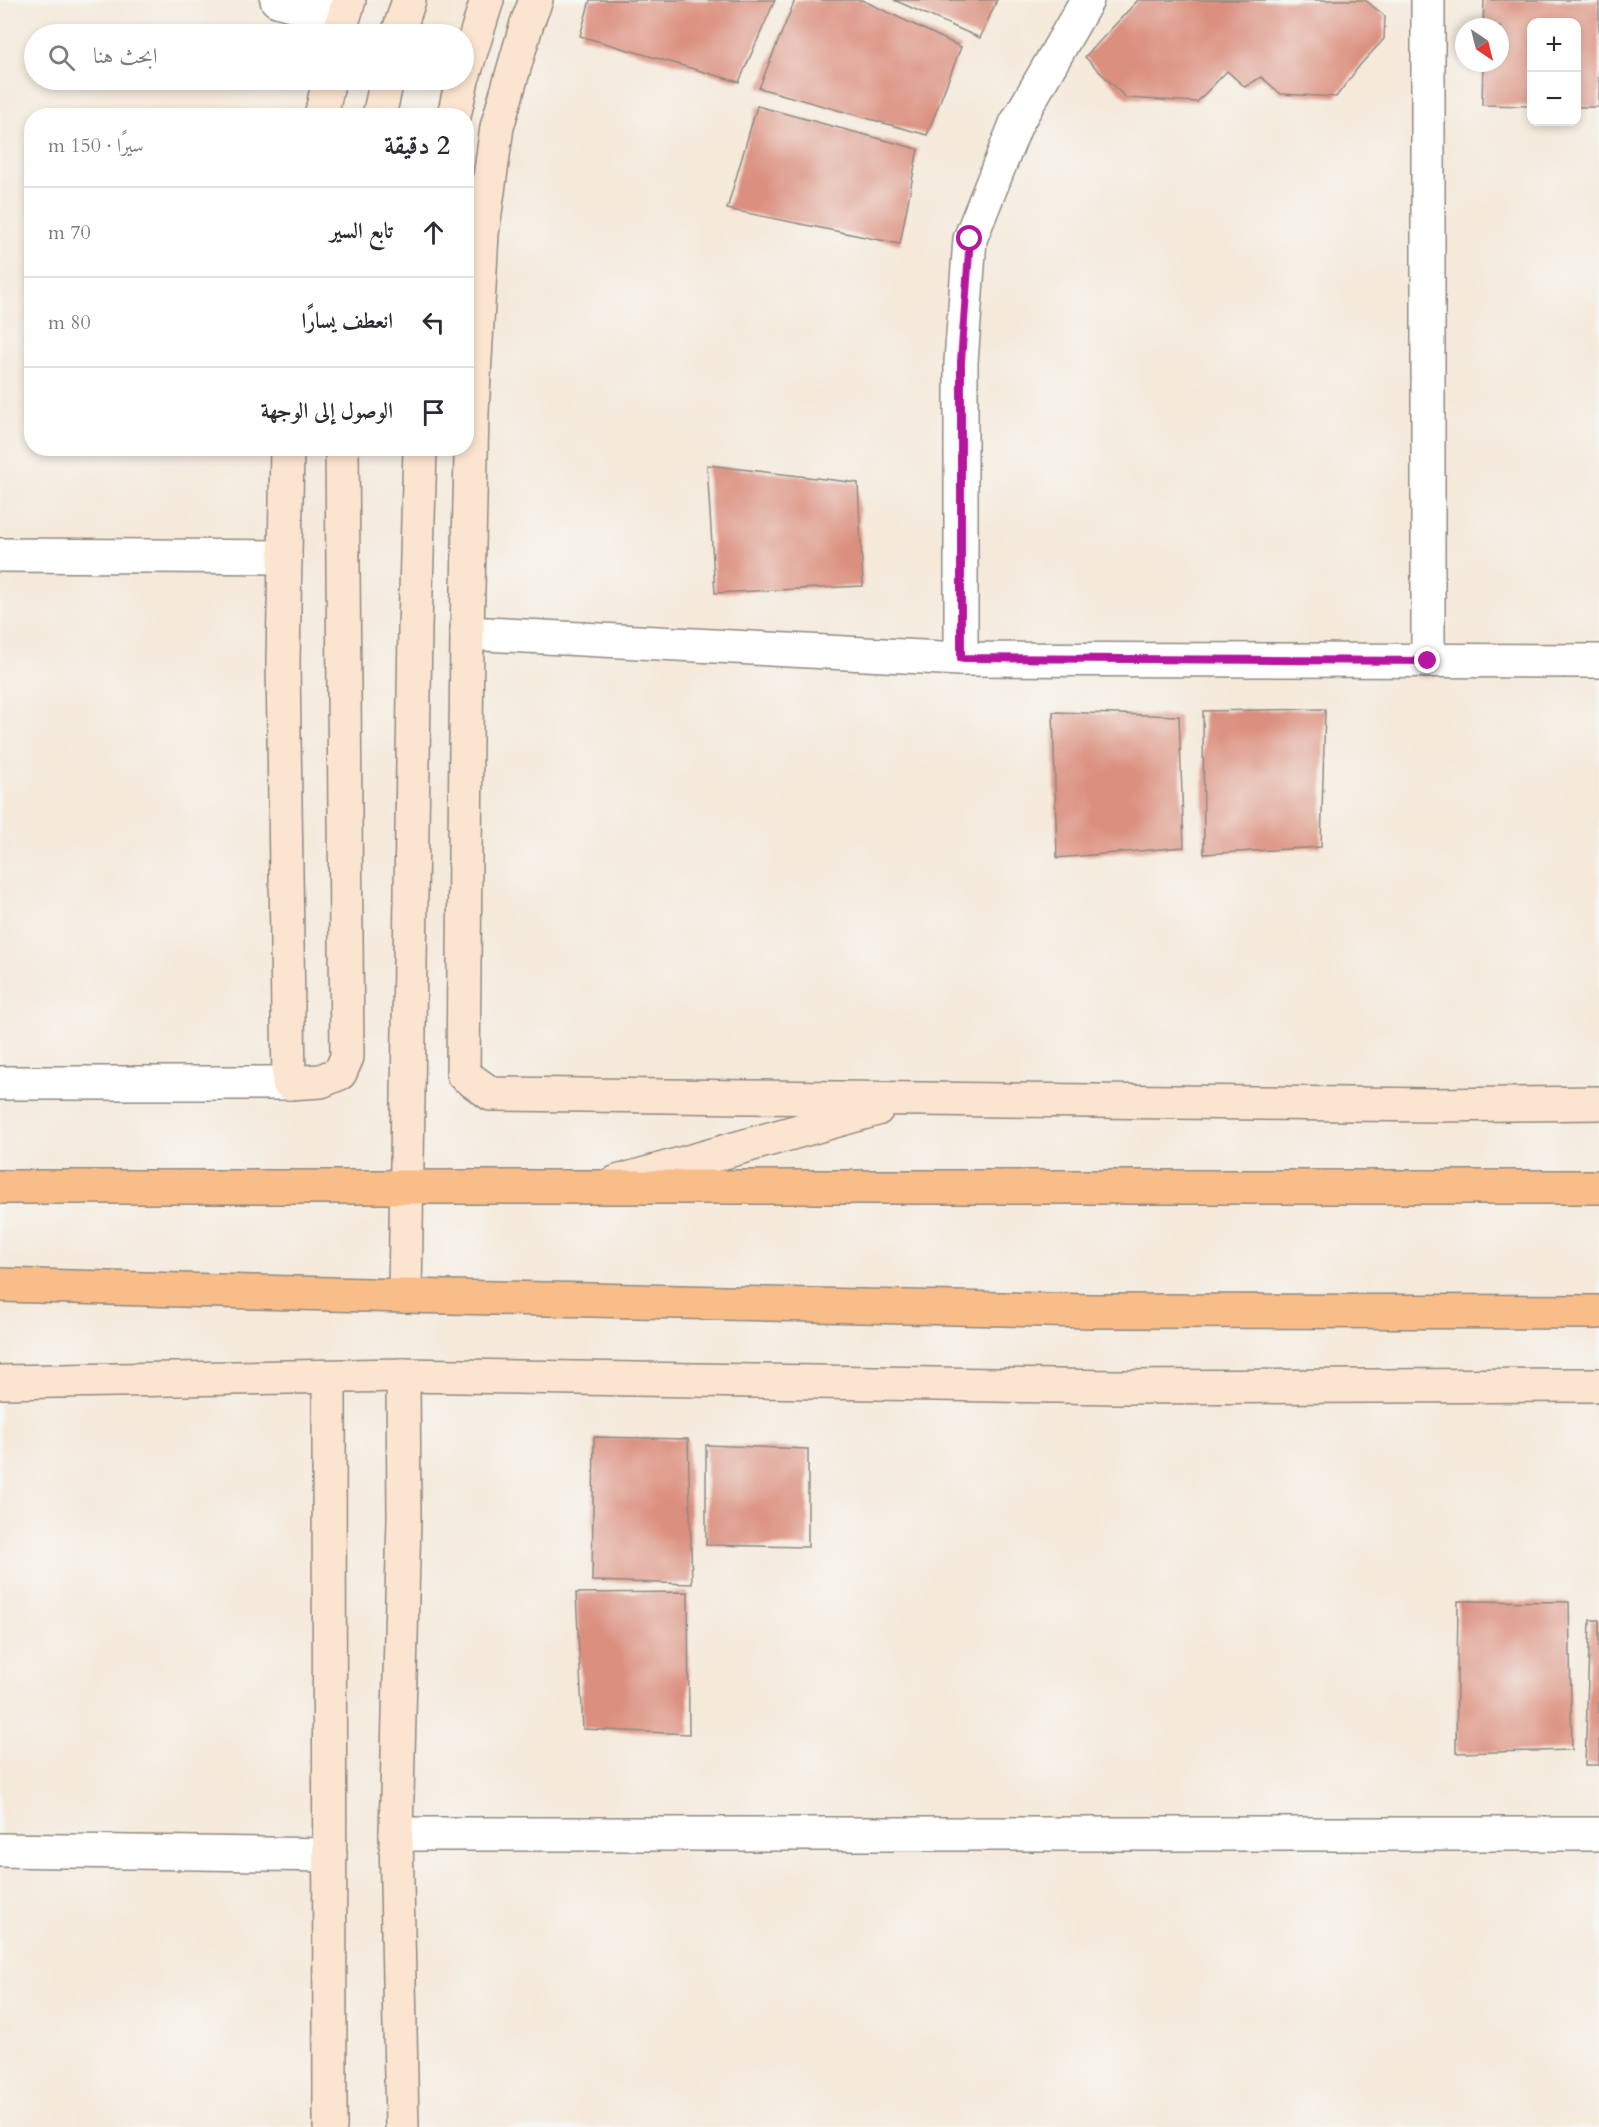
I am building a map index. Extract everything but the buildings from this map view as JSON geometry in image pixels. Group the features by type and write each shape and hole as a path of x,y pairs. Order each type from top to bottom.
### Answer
{"main road":[{"path":"402,24 409,0"},
{"path":"474,43 488,0"},
{"path":"474,376 482,234 497,127 527,22 536,0"},
{"path":"323,108 327,90"},
{"path":"381,108 385,90"},
{"path":"456,108 460,90"},
{"path":"287,456 283,662 289,1083 321,1081 340,1073 347,1056 342,456"},
{"path":"405,1296 414,640 420,456"},
{"path":"471,456 463,1074 491,1094 1435,1105 1599,1103"},
{"path":"601,1187 913,1099"},
{"path":"0,1187 1599,1187"},
{"path":"0,1285 1091,1311 1599,1312"},
{"path":"402,2127 396,1833 404,1518 403,1375"},
{"path":"0,1382 403,1375 1115,1387 1599,1385"},
{"path":"329,1377 330,2127"}],"street":[{"path":"277,0 343,18"},
{"path":"961,658 961,362 970,239 1016,124 1087,0"},
{"path":"1428,0 1428,661"},
{"path":"0,555 285,557"},
{"path":"467,633 961,658 1599,661"},
{"path":"0,1083 289,1083"},
{"path":"396,1833 1599,1834"},
{"path":"0,1850 330,1855"}],"route":[{"path":"970,239 961,362 961,658 1428,661"}]}
